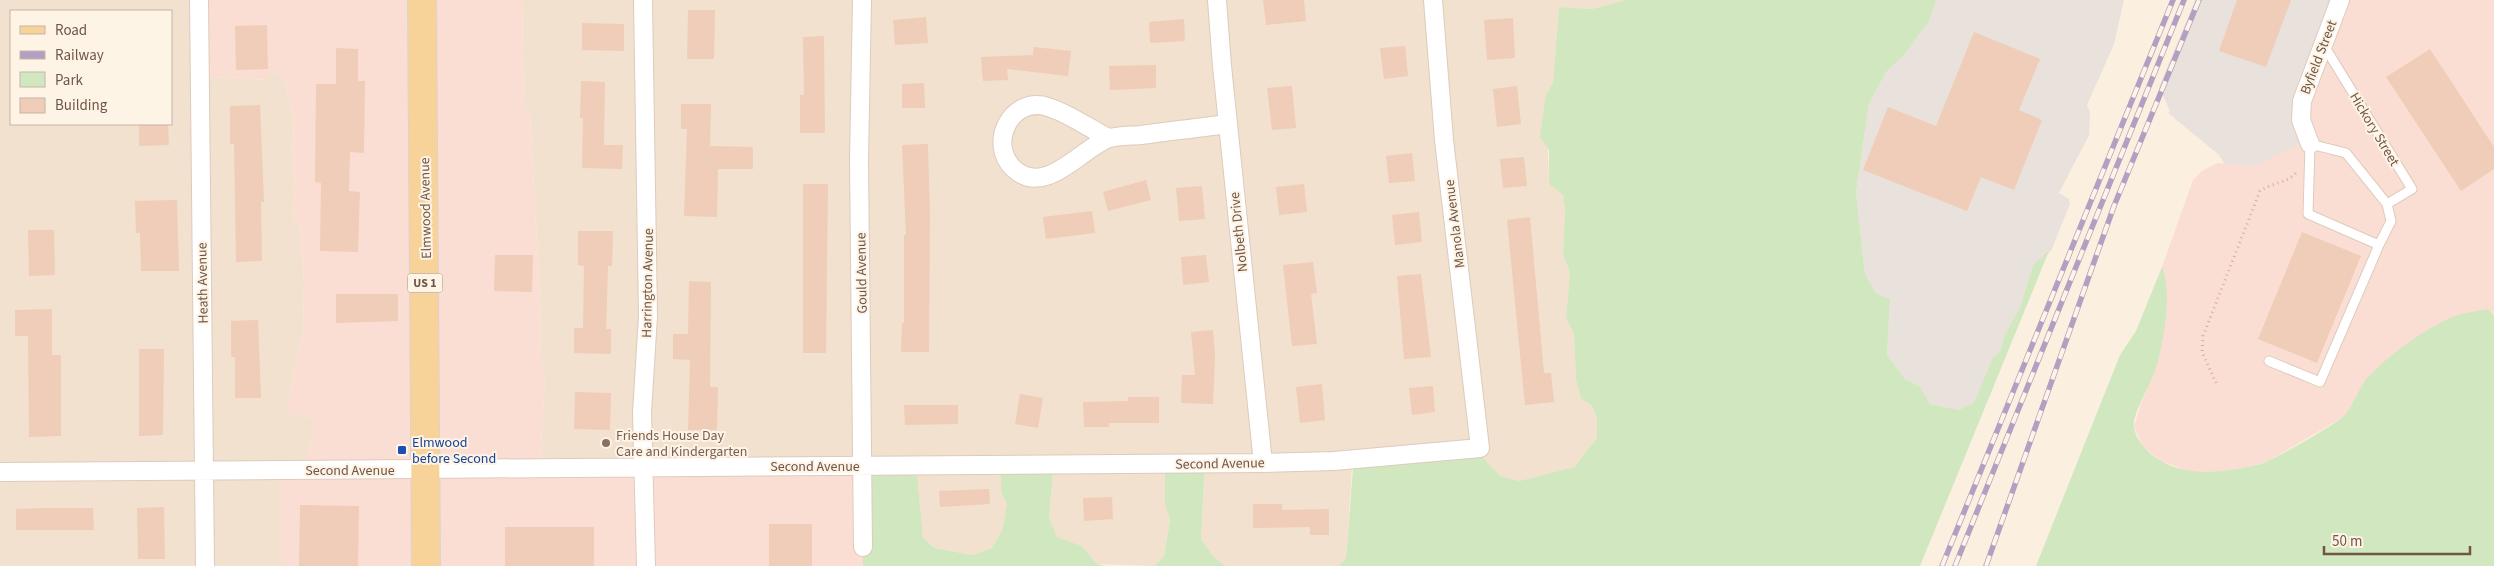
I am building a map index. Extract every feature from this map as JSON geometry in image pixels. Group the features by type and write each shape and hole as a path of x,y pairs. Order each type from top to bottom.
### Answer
{"main road":[{"name":"Elmwood Avenue","path":"422,0 426,566"}],"street":[{"name":"Heath Avenue","path":"199,0 205,566"},
{"name":"Harrington Avenue","path":"643,0 648,316 642,413 646,566"},
{"name":"Gould Avenue","path":"862,0 860,160 862,547"},
{"name":"Nolbeth Drive","path":"1217,0 1263,463"},
{"name":"Manola Avenue","path":"1433,0 1444,140 1480,448"},
{"name":"Byfield Street","path":"2310,144 2301,120 2302,101 2340,0"},
{"path":"1108,138 1048,106 1033,105 1020,110 1009,119 1002,132 1002,146 1006,159 1015,170 1028,177 1042,178 1055,173 1108,138 1228,124"},
{"name":"Second Avenue","path":"0,472 1263,463 1343,460 1480,448"}],"lane":[{"name":"Hickory Street","path":"2323,44 2412,189 2387,204"},
{"path":"2268,361 2320,382 2391,221 2387,204 2346,153 2310,144 2308,214 2379,245"}],"path":[{"path":"2216,383 2202,352 2207,327 2260,191 2269,185 2292,178 2299,170 2310,144"}],"shaded area":[{"path":"0,0 197,0 199,79 228,77 264,80 270,71 284,79 294,120 292,157 295,186 293,220 300,226 304,282 303,331 286,411 315,419 286,566 0,566"},
{"path":"197,0 522,0 524,105 530,115 541,316 540,355 545,376 540,463 857,466 863,522 863,566 286,566 285,563 279,560 280,473 305,469 315,419 286,411 303,331 304,282 300,226 293,220 295,186 292,157 294,120 284,79 270,72 265,80 228,77 199,79"},
{"path":"522,0 1625,0 1592,9 1559,7 1553,83 1546,94 1549,184 1563,195 1565,209 1563,255 1570,272 1566,318 1574,334 1576,379 1597,417 1597,438 1574,467 1519,481 1500,476 1472,447 1352,468 1346,558 1339,566 1225,566 1213,556 1201,539 1205,462 1165,504 1170,519 1164,556 1155,566 1097,564 1082,546 1057,537 1049,518 1054,463 1002,494 1007,504 1002,531 992,548 973,555 934,548 923,537 916,464 540,463 545,376 540,355 541,316 530,115 524,105"},
{"path":"1936,0 2124,0 2114,44 2087,105 2090,112 2089,135 2059,193 2069,199 2070,204 2051,251 2033,265 2020,307 2004,336 2000,352 1993,357 1974,404 1959,410 1930,404 1920,388 1905,379 1887,355 1890,299 1876,293 1865,274 1856,193 1869,103 1887,71 1903,56 1929,21"},
{"path":"2195,0 2339,0 2321,46 2302,140 2296,146 2254,166 2225,164 2218,154 2168,113 2170,111 2159,87"},
{"path":"2339,0 2494,0 2494,314 2488,309 2364,382 2345,416 2265,463 2224,472 2190,472 2161,461 2143,447 2134,427 2141,403 2154,375 2162,267 2193,180 2202,171 2217,163 2254,166 2308,112"}],"green space":[{"path":"1625,0 1936,0 1929,21 1903,56 1887,71 1869,103 1856,193 1865,274 1876,293 1890,299 1887,355 1905,379 1920,387 1930,404 1959,410 1974,403 1993,357 2000,352 2004,336 2020,307 2033,265 2049,251 1920,566 1339,566 1346,558 1354,456 1473,447 1500,476 1519,481 1574,467 1597,438 1597,417 1591,405 1581,398 1576,379 1574,334 1566,318 1570,272 1563,255 1565,209 1563,195 1549,184 1549,150 1540,137 1546,94 1553,83 1559,7 1592,9"},
{"path":"2162,267 2167,290 2167,305 2161,350 2152,380 2136,414 2134,427 2138,439 2152,455 2165,463 2191,471 2219,471 2261,464 2291,449 2345,415 2364,382 2405,345 2452,317 2488,309 2494,315 2494,566 2036,566 2120,355 2136,331"},
{"path":"1054,462 1049,518 1057,537 1082,546 1097,564 1106,566 863,566 863,522 857,466 916,463 923,537 934,548 973,555 992,548 1002,531 1007,504 1002,494 1000,466"},
{"path":"1205,462 1201,539 1213,556 1225,566 1155,566 1164,556 1170,520 1165,504 1165,472"}],"building":[{"path":"1263,0 1304,0 1306,21 1266,25"},
{"path":"2237,0 2291,0 2266,67 2219,51"},
{"path":"688,10 715,10 714,59 687,59"},
{"path":"926,17 928,43 895,45 893,20"},
{"path":"1513,18 1515,58 1487,60 1484,20"},
{"path":"1184,19 1185,41 1150,43 1149,22"},
{"path":"582,23 624,24 624,51 582,50"},
{"path":"267,25 268,69 236,70 235,26"},
{"path":"1974,32 2040,59 2019,110 2042,120 2014,190 1981,177 1967,211 1863,170 1888,107 1936,126"},
{"path":"824,36 825,133 800,133 800,95 804,95 803,37"},
{"path":"1405,46 1408,76 1384,79 1380,48"},
{"path":"1034,47 1071,51 1068,76 1007,69 1008,80 983,81 981,57 1033,55"},
{"path":"336,48 358,49 358,81 365,81 364,153 350,152 349,191 360,192 358,252 320,251 321,183 315,182 316,84 336,84"},
{"path":"2430,49 2494,147 2494,169 2461,191 2386,77"},
{"path":"1156,65 1156,88 1110,90 1109,66"},
{"path":"581,81 605,82 604,145 623,145 622,169 582,168 583,118 580,118"},
{"path":"924,83 925,108 902,108 902,84"},
{"path":"1292,86 1296,128 1272,130 1267,88"},
{"path":"1517,86 1521,124 1497,127 1493,89"},
{"path":"681,104 711,104 710,146 753,147 753,169 718,169 717,217 684,216 687,129 681,129"},
{"path":"260,105 264,202 261,202 262,261 236,262 234,144 230,144 230,106"},
{"path":"139,125 168,125 169,145 139,146"},
{"path":"928,144 930,214 929,352 901,352 902,323 904,323 904,235 906,235 902,145"},
{"path":"1412,153 1415,181 1389,183 1386,156"},
{"path":"1524,157 1527,186 1503,188 1500,159"},
{"path":"1146,180 1151,200 1108,211 1103,192"},
{"path":"803,184 828,184 826,353 803,353"},
{"path":"1304,184 1307,212 1279,215 1276,187"},
{"path":"1202,186 1205,219 1179,221 1176,188"},
{"path":"177,200 179,271 141,271 140,233 136,233 135,201"},
{"path":"1092,211 1095,233 1046,239 1043,217"},
{"path":"1419,212 1422,242 1395,245 1392,215"},
{"path":"1530,217 1544,373 1551,373 1554,402 1525,405 1507,220"},
{"path":"28,230 54,230 55,275 29,276"},
{"path":"578,231 613,231 612,266 608,266 606,329 611,329 611,354 574,353 574,328 583,328 584,266 578,265"},
{"path":"2302,232 2361,256 2317,363 2258,339"},
{"path":"495,255 533,255 532,292 494,291"},
{"path":"1206,255 1209,282 1183,285 1181,257"},
{"path":"1313,262 1317,293 1311,294 1317,344 1292,346 1283,265"},
{"path":"1421,274 1431,357 1404,359 1397,276"},
{"path":"689,281 711,282 710,387 718,387 717,430 688,430 690,360 673,359 673,334 688,334"},
{"path":"336,294 398,294 398,321 336,323"},
{"path":"52,309 52,355 61,355 61,436 29,437 28,336 15,336 15,310"},
{"path":"258,320 261,398 235,398 235,357 231,357 231,321"},
{"path":"1213,330 1215,355 1213,404 1181,403 1182,375 1195,375 1191,332"},
{"path":"139,349 164,349 163,435 139,436"},
{"path":"1322,384 1325,420 1300,423 1296,387"},
{"path":"1433,386 1435,412 1412,415 1409,388"},
{"path":"575,392 611,393 610,430 574,429"},
{"path":"1020,394 1043,398 1038,428 1015,424"},
{"path":"1128,397 1159,397 1159,423 1109,423 1109,427 1084,427 1083,402 1128,401"},
{"path":"904,405 958,405 958,424 905,425"},
{"path":"989,489 990,504 940,507 939,491"},
{"path":"1112,497 1113,519 1084,521 1083,498"},
{"path":"1253,504 1282,504 1282,510 1329,509 1329,535 1310,535 1310,527 1253,528"},
{"path":"300,505 359,506 358,566 299,566"},
{"path":"164,507 165,559 138,559 137,508"},
{"path":"93,508 94,530 16,530 16,509"},
{"path":"769,524 812,524 812,566 769,566"},
{"path":"505,527 594,527 594,566 505,566"}],"railway":[{"path":"1942,566 2173,0"},
{"path":"1955,566 2184,0"},
{"path":"1986,566 2114,206 2199,0"}],"place":[{"name":"Friends House Day Care and Kindergarten","path":"606,443"},
{"name":"Elmwood before Second","path":"402,450"}]}
